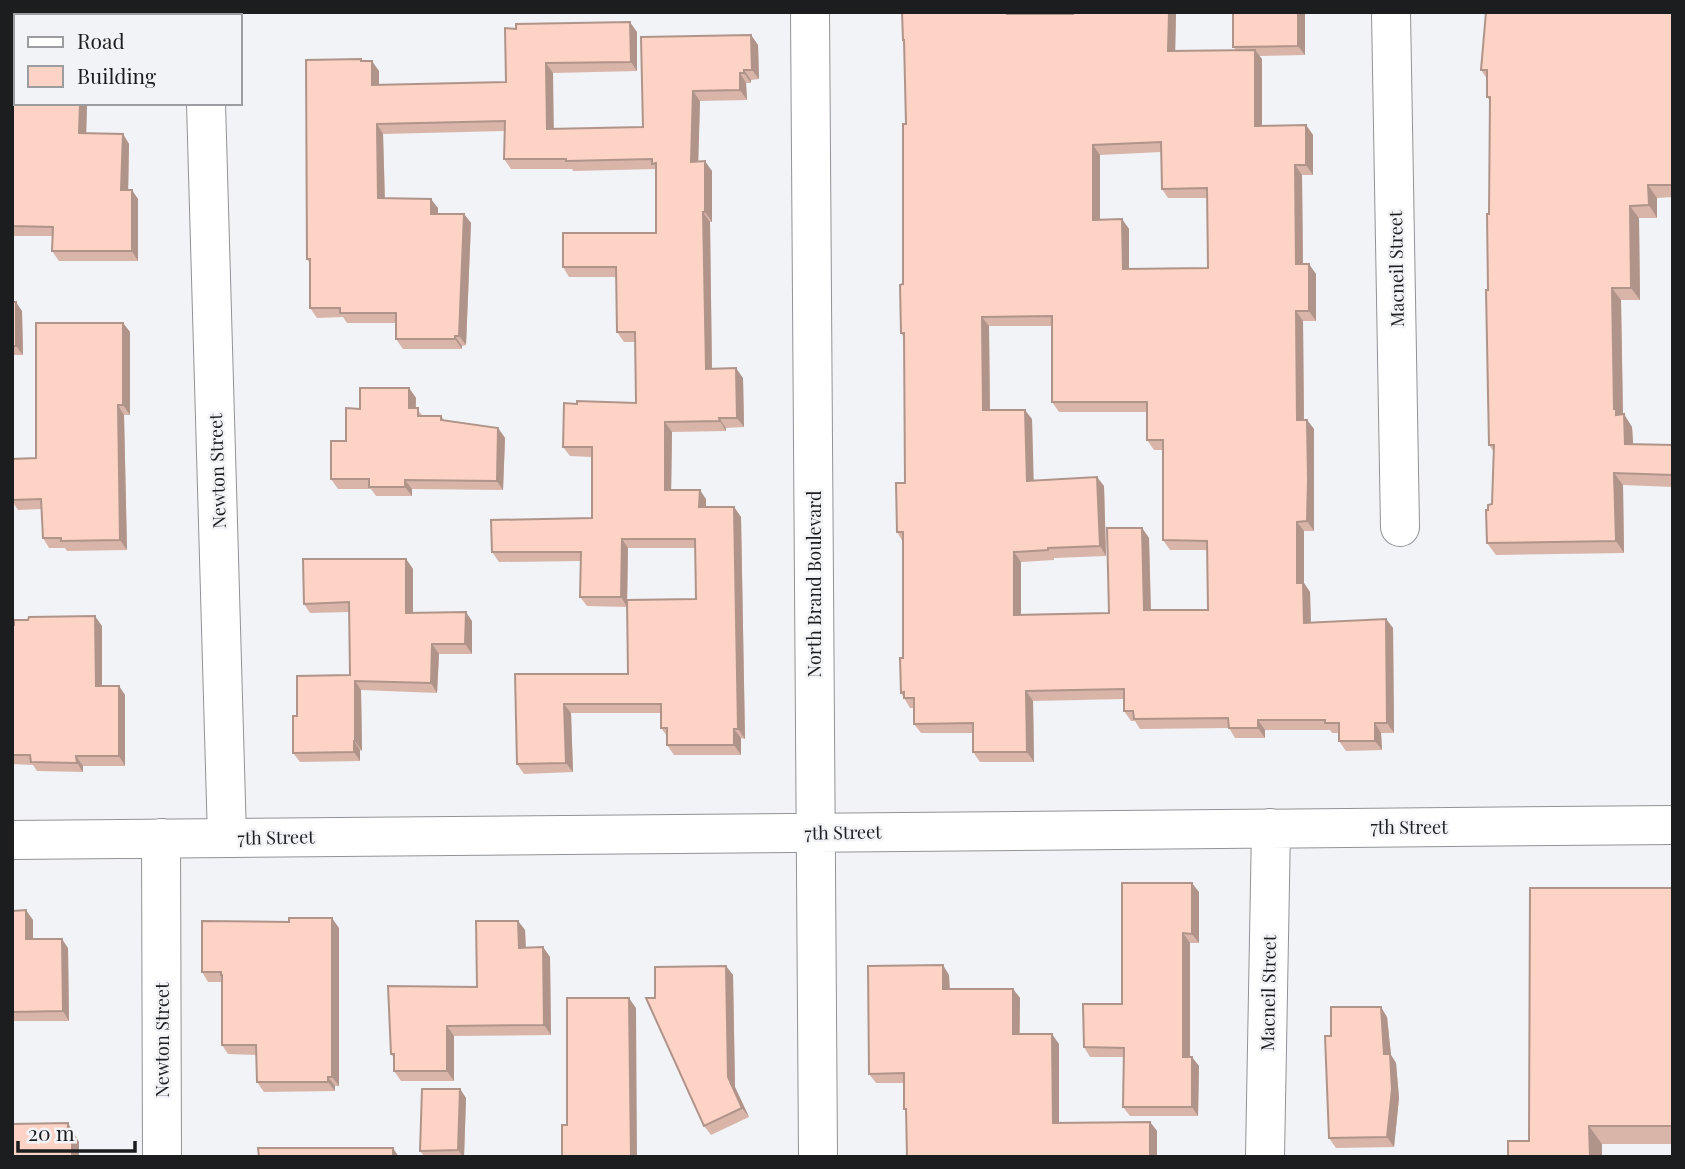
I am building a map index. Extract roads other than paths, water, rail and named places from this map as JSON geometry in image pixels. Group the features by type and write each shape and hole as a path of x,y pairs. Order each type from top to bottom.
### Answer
{"street":[{"name":"North Brand Boulevard","path":"810,12 818,1157"},
{"name":"Macneil Street","path":"1391,12 1400,527"},
{"name":"Newton Street","path":"206,105 228,838"},
{"name":"7th Street","path":"12,840 1673,825"},
{"name":"Macneil Street","path":"1265,1157 1271,828"},
{"name":"Newton Street","path":"160,838 162,1157"}]}
